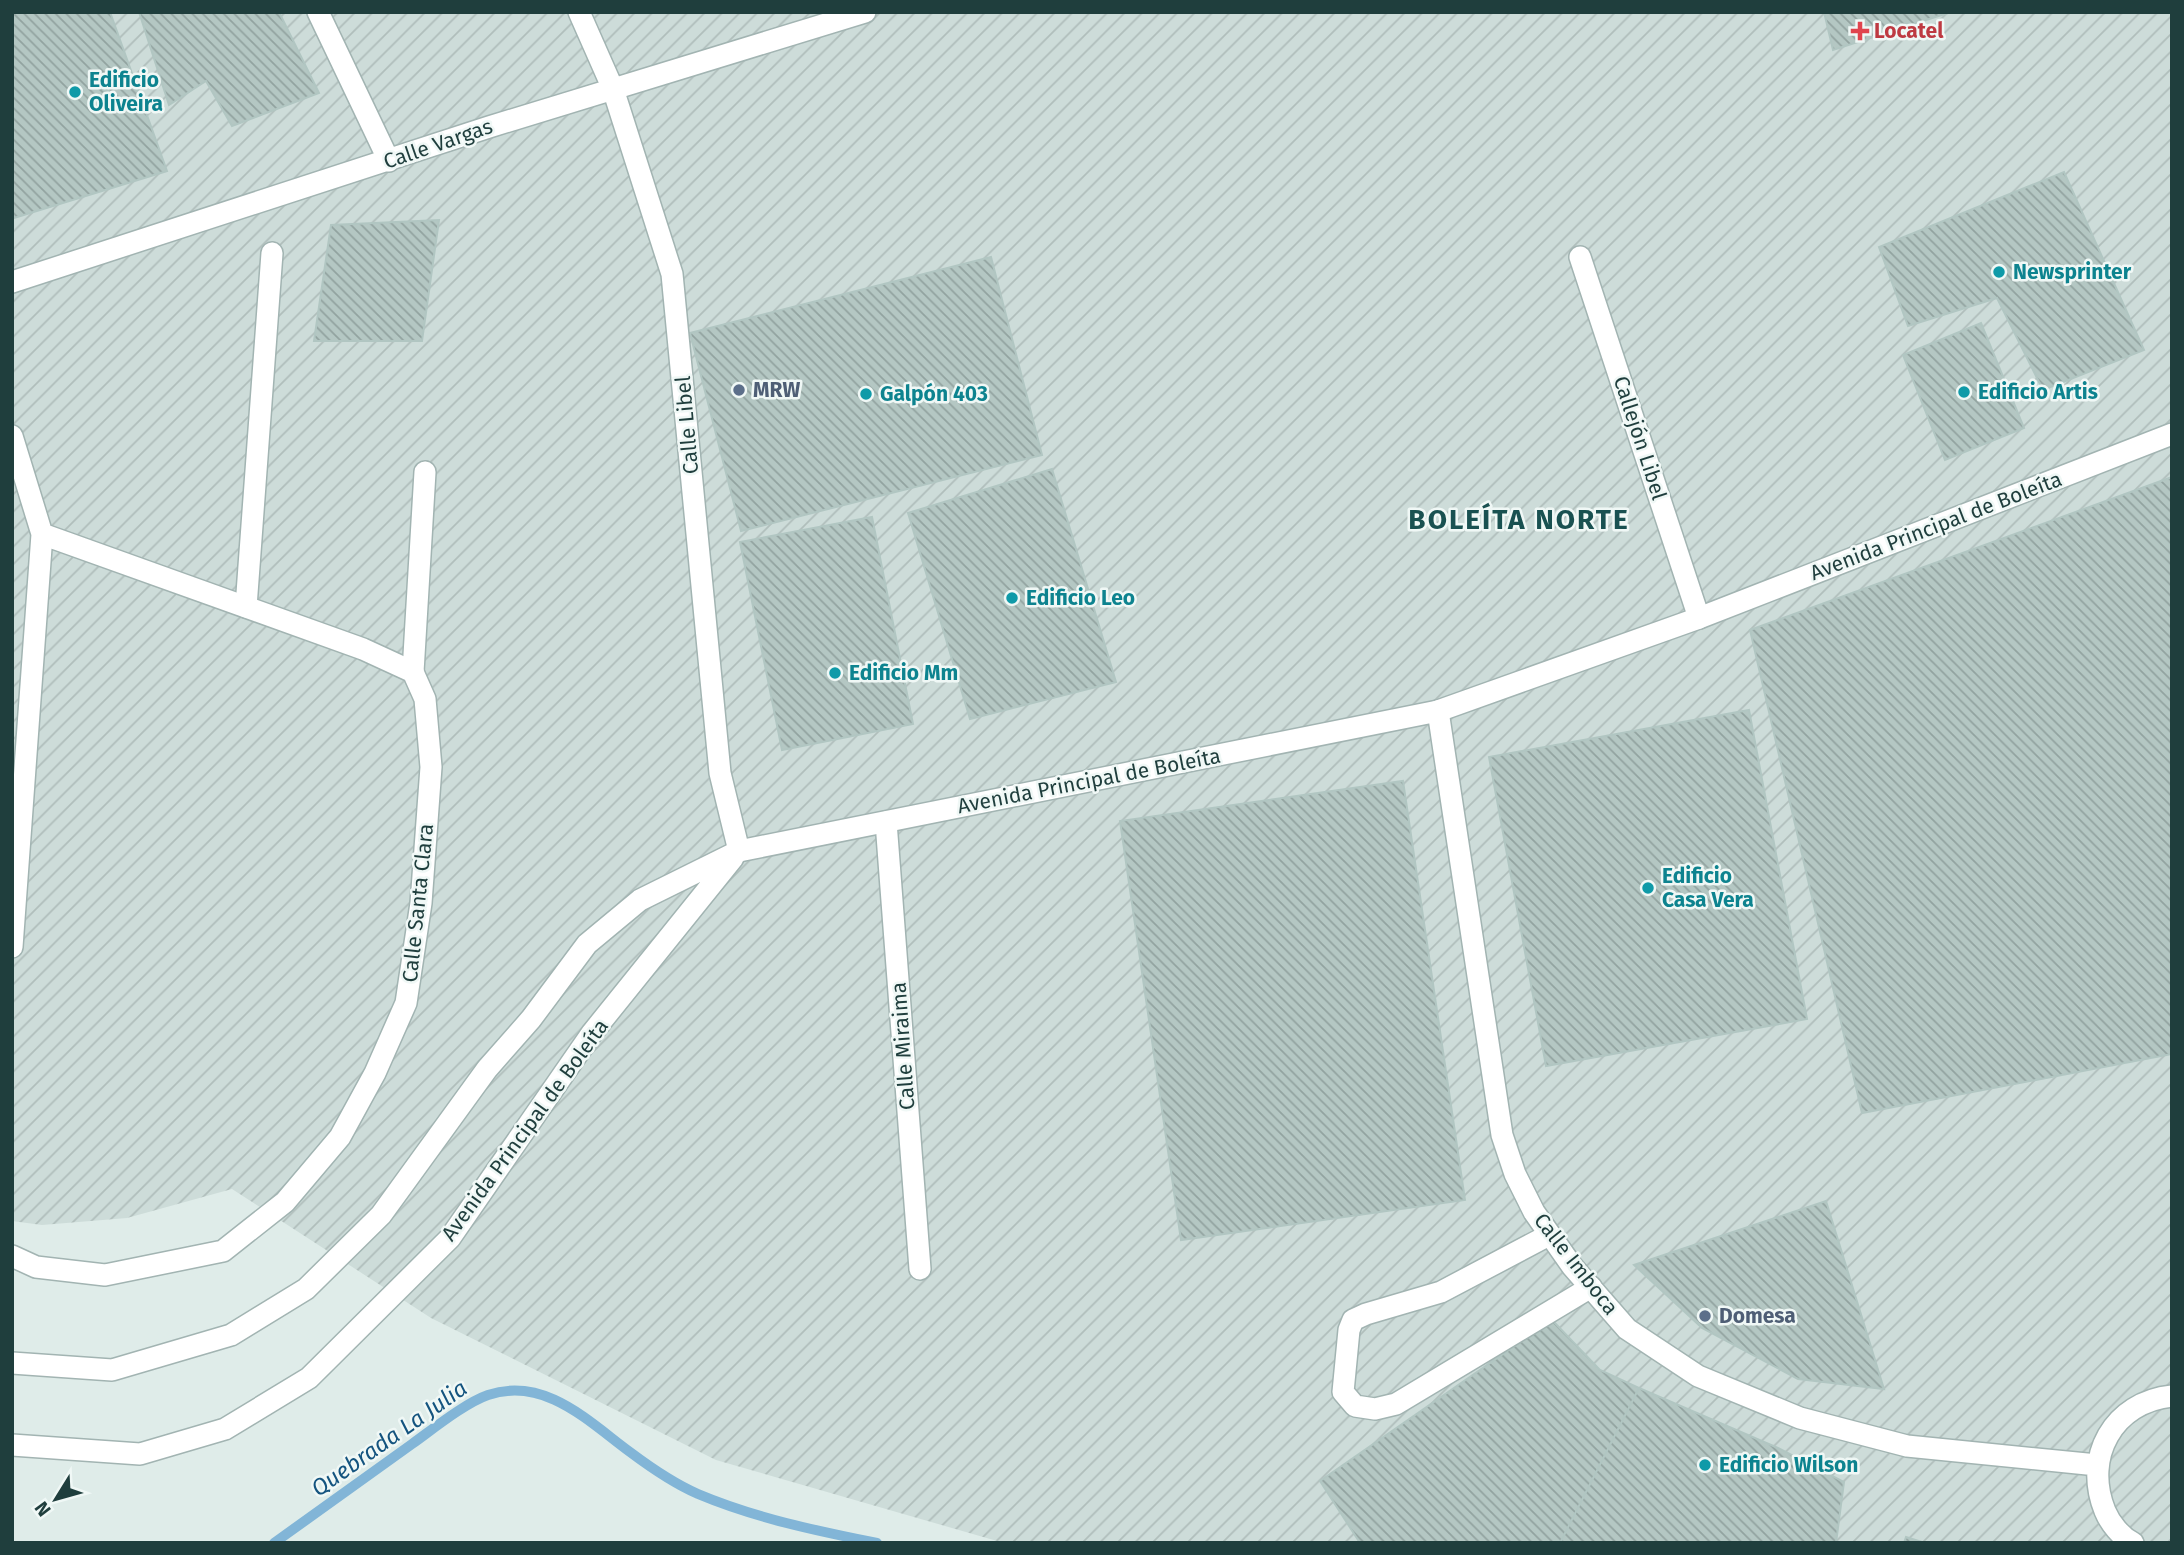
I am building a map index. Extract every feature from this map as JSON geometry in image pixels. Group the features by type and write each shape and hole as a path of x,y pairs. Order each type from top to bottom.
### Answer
{"street":[{"path":"318,12 388,161"},
{"name":"Calle Libel","path":"579,12 613,89 672,274 720,773 739,850"},
{"name":"Calle Vargas","path":"12,282 489,127 865,12"},
{"path":"246,607 272,253"},
{"name":"Callejón Libel","path":"1580,257 1699,618"},
{"name":"Avenida Principal de Boleíta","path":"12,1363 112,1370 232,1335 306,1289 381,1215 487,1069 531,1019 587,944 639,900 739,850 1438,711 1699,618 2172,434"},
{"path":"12,436 42,534 12,947"},
{"path":"42,534 363,649 414,672 425,472"},
{"name":"Calle Santa Clara","path":"12,1256 36,1267 105,1275 223,1251 285,1202 340,1137 375,1073 406,1003 421,903 431,767 425,699 414,672"},
{"name":"Calle Imboca","path":"1438,711 1502,1135 1515,1174 1534,1212 1572,1266 1627,1329 1698,1376 1800,1418 1907,1446 2097,1465"},
{"name":"Calle Miraima","path":"886,822 920,1269"},
{"name":"Avenida Principal de Boleíta","path":"12,1445 140,1454 225,1429 309,1378 450,1238 592,1033 739,850"},
{"path":"1549,1235 1441,1292 1353,1320 1349,1330 1343,1392 1355,1406 1375,1409 1396,1404 1591,1287"},
{"path":"2133,1543 2108,1519 2098,1493 2097,1465 2109,1432 2129,1411 2154,1398 2172,1396"}],"shaded area":[{"path":"12,12 2172,12 2172,1543 1004,1543 716,1460 431,1318 232,1189 127,1218 42,1225 12,1221"}],"building":[{"name":"Edificio Oliveira","path":"12,12 110,12 167,171 14,218"},
{"path":"139,12 279,12 319,93 232,126 206,81 169,105"},
{"name":"Locatel","path":"1824,12 1951,12 1833,50"},
{"name":"Newsprinter","path":"2064,172 2144,350 2043,390 1997,298 1908,326 1879,247"},
{"path":"439,220 422,341 314,341 331,225"},
{"name":"Galpón 403","path":"991,257 1042,455 741,531 690,333"},
{"name":"Edificio Artis","path":"1981,323 2024,428 1945,460 1903,355"},
{"name":"Edificio Leo","path":"1052,469 1116,682 970,719 908,513"},
{"path":"2172,477 2172,1054 1862,1113 1750,630"},
{"name":"Edificio Mm","path":"872,517 913,724 782,750 740,542"},
{"name":"Edificio Casa Vera","path":"1749,710 1807,1019 1546,1066 1489,757"},
{"path":"1403,781 1465,1200 1181,1240 1120,821"},
{"path":"1826,1201 1884,1389 1798,1379 1702,1328 1634,1265"},
{"path":"1552,1320 1600,1370 1639,1388 1560,1543 1360,1543 1320,1481"},
{"name":"Edificio Wilson","path":"1639,1388 1778,1448 1844,1482 1836,1543 1560,1543"},
{"path":"1906,1537 1925,1543 1904,1543"}],"waterway":[{"name":"Quebrada La Julia","path":"274,1543 459,1410 488,1395 509,1391 528,1392 565,1405 654,1469 698,1494 764,1517 877,1543"}],"place":[{"name":"Locatel","path":"1860,31"},
{"name":"Edificio Oliveira","path":"75,92"},
{"name":"Newsprinter","path":"1999,272"},
{"name":"MRW","path":"739,390"},
{"name":"Edificio Artis","path":"1964,392"},
{"name":"Galpón 403","path":"866,394"},
{"name":"Edificio Leo","path":"1012,598"},
{"name":"Edificio Mm","path":"835,673"},
{"name":"Edificio Casa Vera","path":"1648,888"},
{"name":"Domesa","path":"1705,1316"},
{"name":"Edificio Wilson","path":"1705,1465"}],"district":[{"name":"BOLEÍTA NORTE","path":"1519,519"}]}
